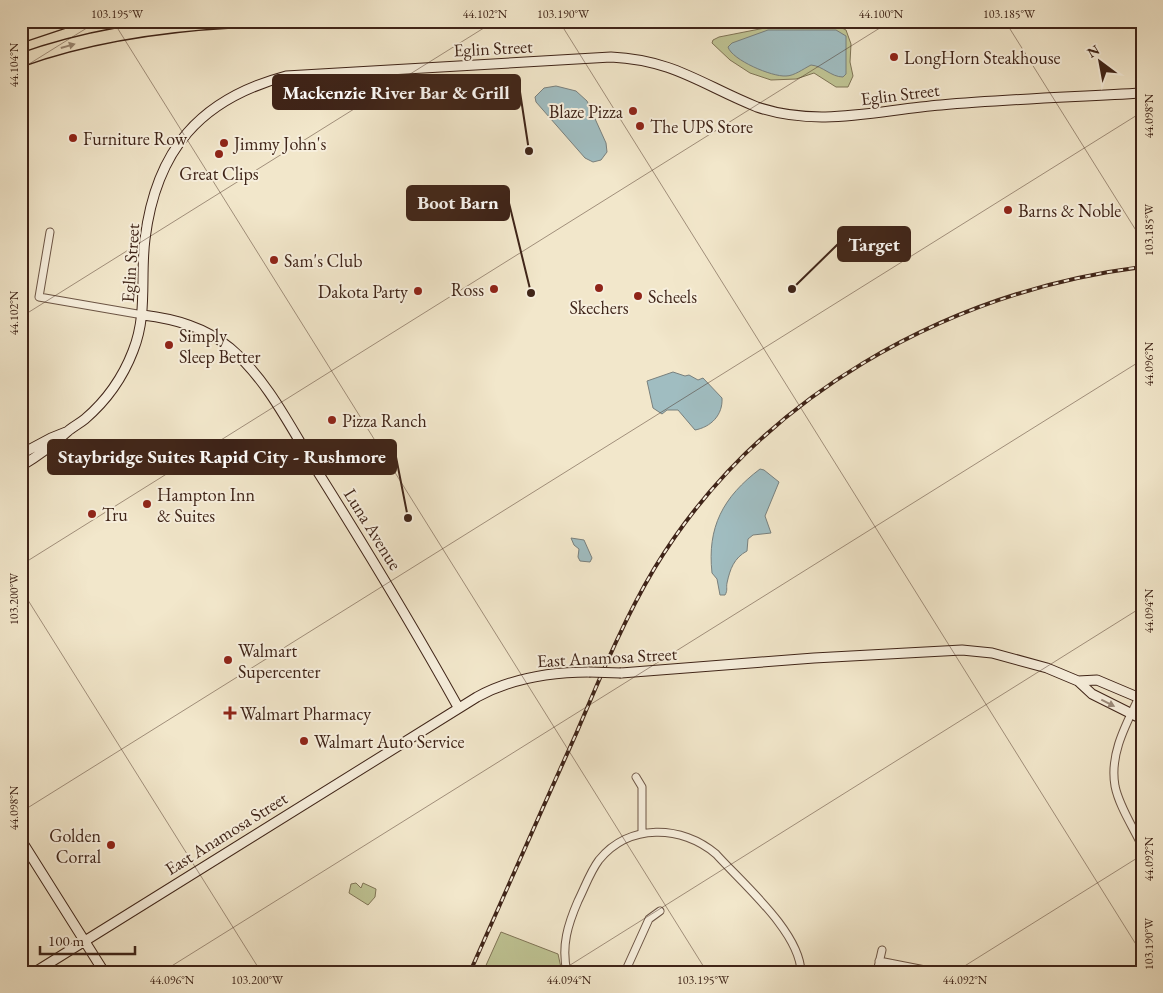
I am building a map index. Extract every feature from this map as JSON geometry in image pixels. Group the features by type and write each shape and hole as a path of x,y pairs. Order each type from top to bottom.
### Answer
{"highway":[{"path":"21,36 66,21"},
{"path":"21,60 66,46 114,35 159,27 235,21"}],"street":[{"name":"Eglin Street","path":"21,466 55,444 66,432 94,410 117,382 133,353 143,315 145,239 159,179 175,150 195,124 217,105 253,86 286,76 611,57 635,58 676,68 763,109 815,118 866,115 940,105 1142,93"},
{"name":"Luna Avenue","path":"50,232 39,297 170,319 203,331 224,344 247,364 284,418 384,578 458,707"},
{"name":"Eglin Street","path":"21,454 66,432"},
{"name":"East Anamosa Street","path":"35,972 458,707 495,687 532,676 563,672 621,673 814,658 962,650 1017,659 1078,681 1097,680 1141,696"},
{"name":"East Anamosa Street","path":"1078,681 1092,694 1142,719"},
{"path":"1141,696 1119,741 1114,763 1115,785 1142,846"},
{"path":"636,777 642,787 642,832"},
{"path":"567,972 564,954 565,939 589,878 599,860 610,849 624,839 642,832 689,836 716,854 787,932 798,952 801,972"},
{"path":"21,840 104,972"},
{"path":"625,972 649,919 660,911"},
{"path":"877,972 882,950"},
{"path":"879,961 936,972"}],"green space":[{"path":"770,27 842,28 846,30 851,44 850,62 853,76 848,87 836,87 814,73 796,79 771,80 750,73 730,60 712,43 713,40 719,37"},
{"path":"356,883 361,888 363,883 376,889 375,897 368,905 349,893 351,884"},
{"path":"501,932 558,954 562,972 483,972"}],"water":[{"path":"768,30 836,30 846,36 846,74 843,77 839,77 811,65 792,75 780,76 763,71 744,62 731,52 728,47 732,43"},
{"path":"556,86 576,91 587,101 606,143 607,152 601,160 593,162 585,158 536,102 535,97 544,88"},
{"path":"673,372 685,376 689,375 698,380 703,378 722,398 718,415 711,423 695,430 678,410 667,410 662,414 653,408 647,381"},
{"path":"760,469 779,482 765,516 771,533 753,535 748,539 747,551 739,557 731,569 725,595 720,595 717,579 712,573 711,556 715,527 727,502"},
{"path":"571,538 584,540 592,558 590,562 580,561 578,557 579,549 574,545"}],"railway":[{"path":"470,972 612,650 632,609 654,569 697,508 747,453 802,404 864,363 929,328 998,301 1069,280 1142,267"}],"place":[{"name":"LongHorn Steakhouse","path":"894,57"},
{"name":"Blaze Pizza","path":"633,111"},
{"name":"The UPS Store","path":"640,126"},
{"name":"Furniture Row","path":"73,138"},
{"name":"Jimmy John's","path":"224,143"},
{"name":"Mackenzie River Bar & Grill","path":"529,151"},
{"name":"Great Clips","path":"219,154"},
{"name":"Barns & Noble","path":"1008,210"},
{"name":"Sam's Club","path":"274,260"},
{"name":"Skechers","path":"599,288"},
{"name":"Ross","path":"494,289"},
{"name":"Target","path":"792,289"},
{"name":"Dakota Party","path":"418,291"},
{"name":"Boot Barn","path":"531,293"},
{"name":"Scheels","path":"638,296"},
{"name":"Simply Sleep Better","path":"169,345"},
{"name":"Pizza Ranch","path":"332,420"},
{"name":"Hampton Inn & Suites","path":"147,504"},
{"name":"Tru","path":"92,514"},
{"name":"Staybridge Suites Rapid City - Rushmore","path":"408,518"},
{"name":"Walmart Supercenter","path":"228,660"},
{"name":"Walmart Pharmacy","path":"230,713"},
{"name":"Walmart Auto Service","path":"304,741"},
{"name":"Golden Corral","path":"111,845"}]}
